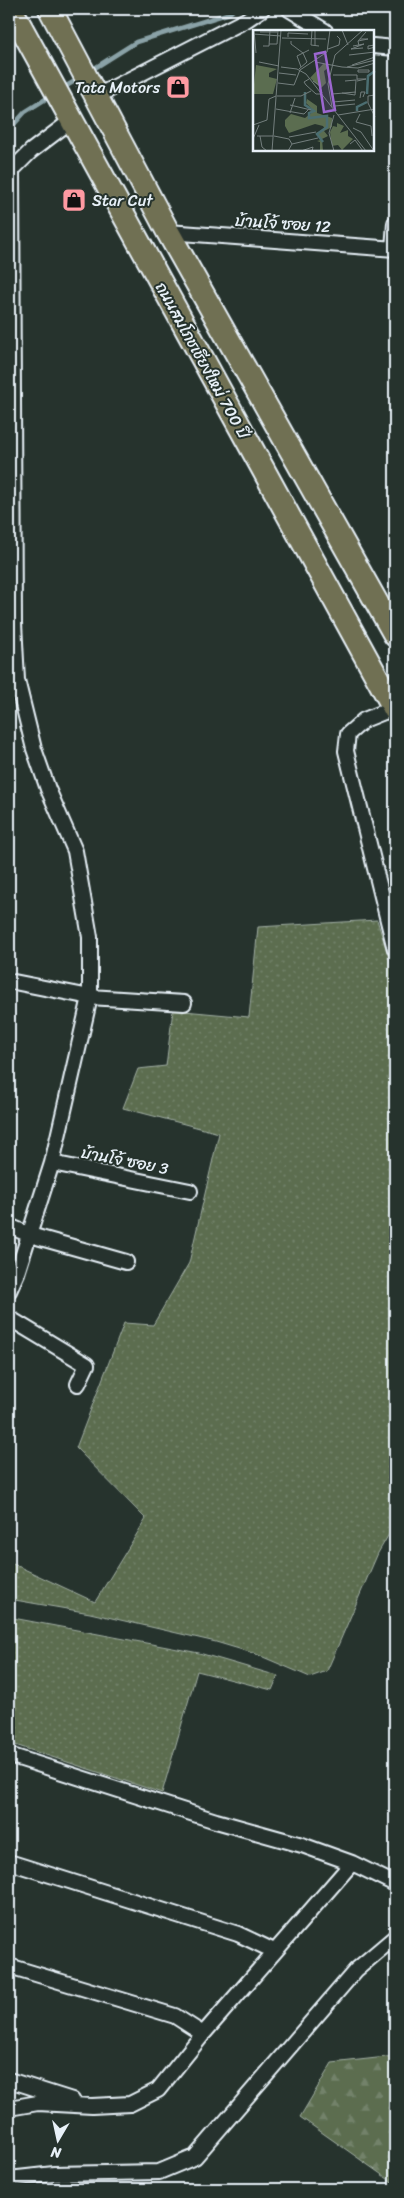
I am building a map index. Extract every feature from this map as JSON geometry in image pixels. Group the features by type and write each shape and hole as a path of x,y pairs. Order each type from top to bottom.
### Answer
{"main road":[{"name":"ถนนสมโภชเชียงใหม่ 700 ปี","path":"12,9 395,709"},
{"name":"ถนนสมโภชเชียงใหม่ 700 ปี","path":"50,9 168,232 395,635"}],"street":[{"path":"94,92 246,20 262,9"},
{"path":"288,9 323,30"},
{"path":"374,46 395,48"},
{"path":"9,1291 18,1274 52,1164 90,997 90,936 75,851 48,789 34,749 16,680 12,622 10,327 12,170 67,110"},
{"path":"394,249 395,223"},
{"name":"บ้านโจ้ ซอย 12","path":"168,232 394,249"},
{"path":"395,709 364,720 348,734 346,752 395,949"},
{"path":"9,982 90,997 184,1003"},
{"name":"บ้านโจ้ ซอย 3","path":"52,1164 190,1191"},
{"path":"9,1226 126,1262"},
{"path":"9,1318 87,1365 78,1384"},
{"path":"9,1755 216,1821 302,1845 352,1863 395,1884"},
{"path":"9,1862 238,1934 274,1951"},
{"path":"9,2108 38,2104 92,2106 130,2104 158,2090 203,2034 352,1863"},
{"path":"9,2179 54,2174 159,2172 195,2157 356,1970 395,1937"},
{"path":"9,1966 174,2016 203,2034"},
{"path":"9,2080 92,2106"}],"green space":[{"path":"377,920 395,977 395,1524 378,1553 327,1671 310,1677 256,1654 216,1642 90,1613 9,1599 9,1562 95,1602 146,1519 76,1448 124,1323 153,1325 189,1263 219,1133 123,1108 138,1069 166,1066 173,1010 249,1017 258,927"},
{"path":"13,1618 199,1653 278,1676 272,1690 197,1671 162,1793 9,1743 9,1629"},
{"path":"395,2056 395,2184 300,2117 332,2063"}],"waterway":[{"path":"90,71 136,42 230,13 234,9"},
{"path":"63,88 80,78"},
{"path":"9,130 25,112 52,95"}],"place":[{"name":"Tata Motors","path":"178,87"},
{"name":"Star Cut","path":"74,200"}]}
